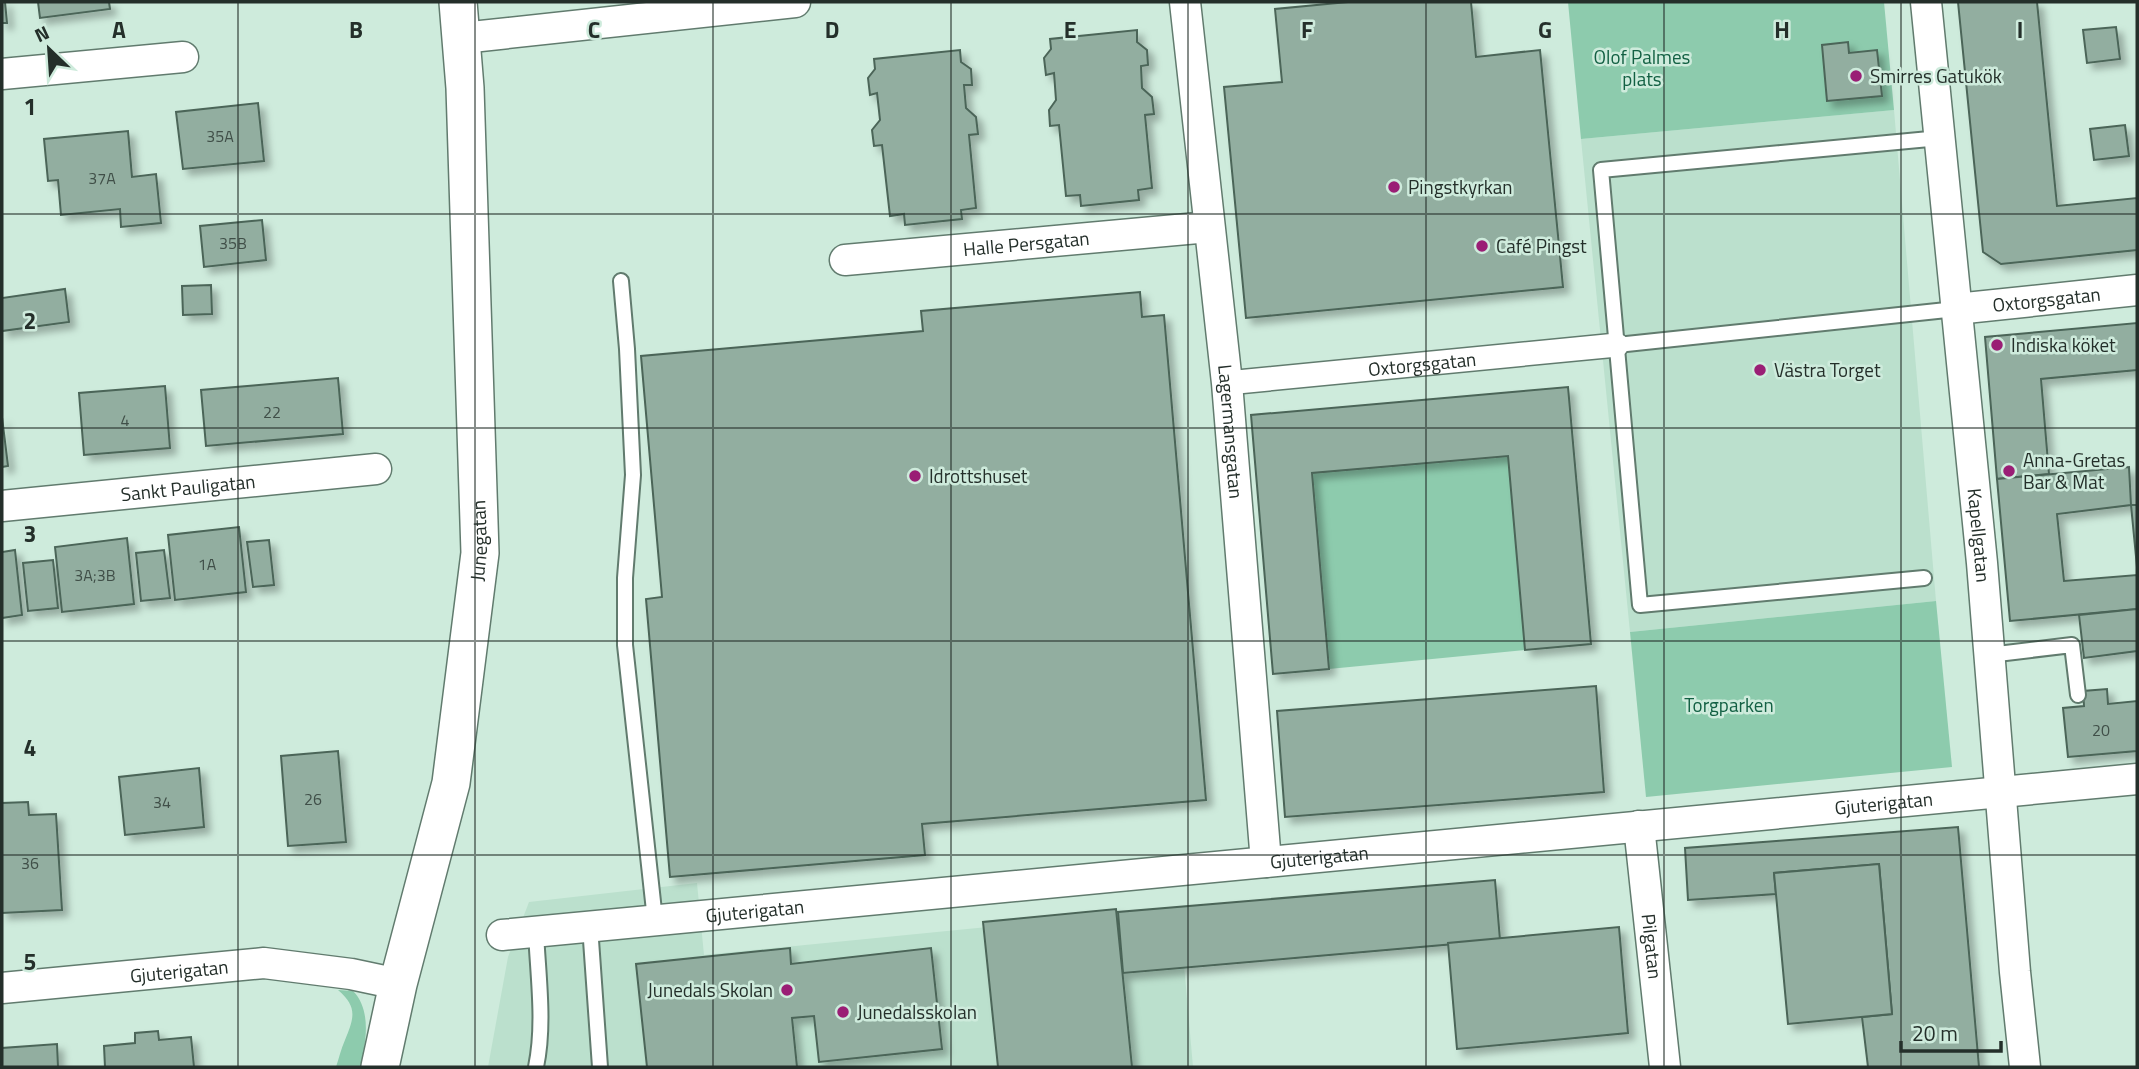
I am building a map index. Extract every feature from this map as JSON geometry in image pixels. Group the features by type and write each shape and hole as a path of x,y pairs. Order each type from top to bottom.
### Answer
{"street":[{"name":"Junegatan","path":"380,1067 398,984 452,783 480,554 468,168 458,2"},
{"path":"462,38 796,2"},
{"name":"Lagermansgatan","path":"1185,2 1227,383 1266,862"},
{"name":"Kapellgatan","path":"1926,2 1989,655 2025,1067"},
{"path":"2,74 183,57"},
{"name":"Halle Persgatan","path":"845,260 1209,227"},
{"name":"Oxtorgsgatan","path":"1956,309 2137,290"},
{"name":"Oxtorgsgatan","path":"1227,383 1617,345"},
{"name":"Sankt Pauligatan","path":"2,506 376,468"},
{"name":"Gjuterigatan","path":"502,935 2137,779"},
{"name":"Pilgatan","path":"1640,826 1665,1067"},
{"name":"Gjuterigatan","path":"2,988 264,963 351,974 398,984"}],"lane":[{"path":"1924,578 1640,605 1601,170 1940,138"},
{"path":"621,281 633,475 625,578 625,645 654,920"},
{"path":"1617,345 1956,309"},
{"path":"1989,655 2072,645 2078,695"},
{"path":"590,926 600,1067"},
{"path":"536,932 540,1033 540,1051 536,1067"}],"shaded area":[{"name":"Västra Torget","path":"1894,110 1936,601 1630,632 1581,139"},
{"name":"Junedalsskolan","path":"697,883 704,955 1179,908 1193,1067 488,1067 508,957 529,902"}],"green space":[{"name":"Olof Palmes plats","path":"1568,2 1884,2 1894,110 1581,139"},
{"path":"1508,456 1525,650 1329,669 1312,473"},
{"name":"Torgparken","path":"1936,601 1952,767 1646,797 1630,632"},
{"path":"338,990 353,991 363,1008 366,1028 360,1067 336,1067 352,1019 349,1002"}],"building":[{"path":"2,2 5,2 7,23 2,23"},
{"path":"38,2 109,2 110,9 40,18"},
{"name":"Pingstkyrkan","path":"1348,2 1471,2 1476,57 1540,50 1563,287 1246,318 1224,87 1282,82 1275,9"},
{"path":"1958,2 2037,2 2057,206 2137,198 2137,250 2001,264 1983,252"},
{"path":"2116,27 2120,59 2087,63 2083,30"},
{"path":"1137,30 1137,42 1147,50 1148,65 1141,66 1142,88 1152,97 1154,114 1145,115 1152,188 1138,190 1139,200 1081,206 1080,195 1066,196 1059,125 1050,126 1049,110 1056,100 1054,73 1046,75 1044,58 1051,49 1050,39"},
{"path":"1848,42 1849,53 1877,50 1882,96 1827,101 1822,45"},
{"path":"960,50 961,62 971,69 972,85 964,85 966,108 976,117 978,134 969,135 976,208 961,210 962,219 905,225 904,214 890,216 882,145 874,146 872,130 880,120 877,93 870,95 868,78 875,69 874,59"},
{"path":"258,103 264,161 183,169 176,112"},
{"path":"2125,125 2129,156 2094,160 2090,129"},
{"path":"128,131 132,177 156,174 161,223 121,227 120,209 61,215 58,180 48,181 44,139"},
{"path":"262,220 266,260 204,267 200,226"},
{"path":"211,285 212,314 183,315 182,286"},
{"path":"65,289 69,322 2,331 2,298"},
{"name":"Idrottshuset","path":"1140,292 1142,317 1164,315 1206,800 922,824 925,855 670,877 646,599 662,597 641,356 923,331 921,311"},
{"path":"2137,323 2137,370 2041,379 2049,474 1997,479 1985,337"},
{"path":"338,378 343,434 206,446 201,390"},
{"path":"165,386 170,448 84,455 79,393"},
{"path":"1568,387 1591,644 1525,650 1508,456 1312,473 1329,669 1273,674 1251,415"},
{"path":"2,417 8,466 2,467"},
{"path":"2129,467 2131,505 2057,514 2064,581 2137,575 2137,609 2010,621 1997,479"},
{"path":"2131,505 2137,505 2137,567"},
{"path":"239,527 246,592 175,600 168,535"},
{"path":"127,538 134,604 62,612 55,547"},
{"path":"269,540 274,585 253,587 247,542"},
{"path":"15,550 22,615 2,618 2,552"},
{"path":"164,550 170,598 141,601 136,553"},
{"path":"53,560 58,608 28,611 23,563"},
{"path":"2137,609 2137,651 2084,658 2079,615"},
{"path":"1596,686 1604,792 1285,817 1277,711"},
{"path":"2107,689 2108,704 2137,701 2137,751 2068,757 2063,708 2084,706 2083,691"},
{"path":"338,751 346,842 288,846 281,756"},
{"path":"199,768 204,827 125,835 119,777"},
{"path":"28,802 29,815 56,814 62,910 2,913 2,803"},
{"path":"1958,827 1979,1067 1868,1067 1862,1017 1892,1014 1879,864 1774,873 1776,894 1688,900 1685,848"},
{"path":"1879,864 1892,1014 1788,1024 1774,873"},
{"path":"1495,880 1500,940 1123,973 1118,912"},
{"path":"1116,909 1132,1067 998,1067 983,922"},
{"path":"1619,927 1628,1033 1457,1049 1448,943"},
{"name":"Junedals Skolan","path":"790,948 791,964 931,948 942,1049 819,1062 814,1016 792,1018 797,1067 647,1067 636,964"},
{"path":"158,1031 159,1040 191,1037 194,1067 105,1067 104,1046 135,1043 135,1033"},
{"path":"57,1044 58,1067 2,1067 2,1048"}],"place":[{"name":"Smirres Gatukök","path":"1856,76"},
{"name":"Pingstkyrkan","path":"1394,187"},
{"name":"Café Pingst","path":"1482,246"},
{"name":"Indiska köket","path":"1997,345"},
{"name":"Västra Torget","path":"1760,370"},
{"name":"Anna-Gretas Bar & Mat","path":"2009,471"},
{"name":"Idrottshuset","path":"915,476"},
{"name":"Junedals Skolan","path":"787,990"},
{"name":"Junedalsskolan","path":"843,1012"}]}
